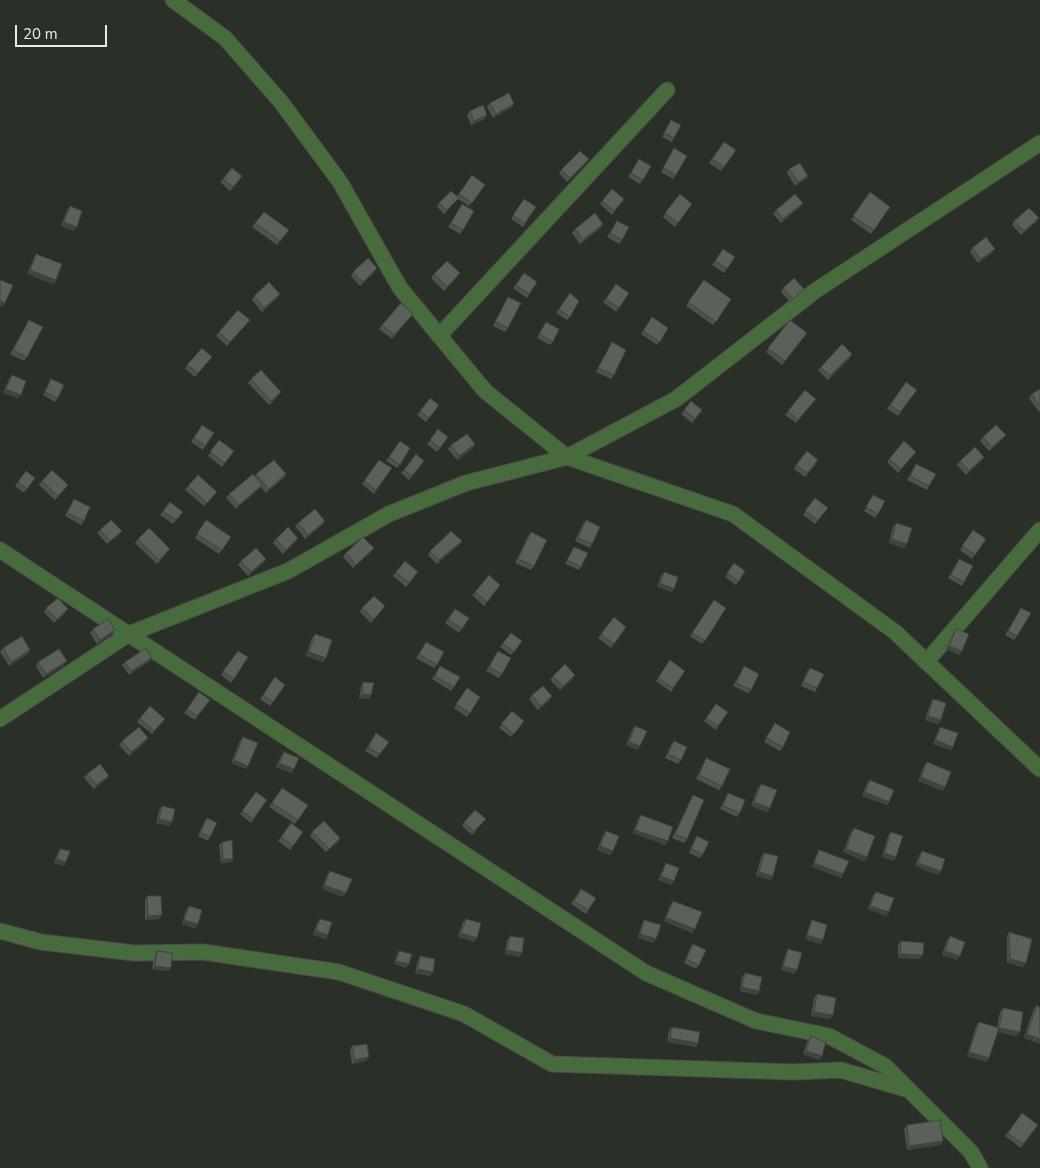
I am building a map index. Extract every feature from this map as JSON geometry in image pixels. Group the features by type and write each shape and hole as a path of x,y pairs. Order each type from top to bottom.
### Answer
{"street":[{"path":"173,0 225,38 281,102 340,182 400,288 485,391 567,457 733,514 895,632 1040,769"},
{"path":"439,336 667,90"},
{"path":"0,719 129,634 288,571 389,514 466,483 567,457 676,399 815,291 1040,143"},
{"path":"926,662 1040,530"},
{"path":"0,550 646,973 756,1022 829,1036 885,1066 971,1152 980,1168"},
{"path":"0,931 41,942 134,953 203,952 339,972 464,1014 552,1064 793,1072 841,1070 912,1091"}],"building":[{"path":"509,93 514,104 496,114 490,103"},
{"path":"483,105 487,115 474,121 470,111"},
{"path":"671,120 681,125 674,138 664,133"},
{"path":"724,142 736,150 724,167 712,159"},
{"path":"674,148 687,156 676,175 663,168"},
{"path":"580,151 589,159 570,178 561,170"},
{"path":"639,159 651,166 643,180 631,173"},
{"path":"800,163 808,176 798,182 789,169"},
{"path":"232,168 242,176 233,187 223,179"},
{"path":"472,175 485,185 472,203 459,194"},
{"path":"612,189 624,199 614,211 602,201"},
{"path":"451,191 459,198 447,210 439,203"},
{"path":"870,192 890,207 874,230 853,216"},
{"path":"680,194 692,204 678,223 665,213"},
{"path":"795,194 803,203 783,219 776,210"},
{"path":"524,199 536,207 525,223 513,215"},
{"path":"462,204 474,211 463,230 451,223"},
{"path":"70,206 82,211 77,227 64,222"},
{"path":"1029,208 1039,218 1024,231 1014,221"},
{"path":"264,212 289,230 280,241 255,223"},
{"path":"595,213 603,224 583,240 575,229"},
{"path":"617,221 629,227 622,240 610,233"},
{"path":"986,237 995,249 981,259 972,248"},
{"path":"723,249 735,257 727,269 715,261"},
{"path":"36,254 62,264 56,280 30,270"},
{"path":"368,258 377,268 363,282 353,272"},
{"path":"447,261 460,273 447,287 434,274"},
{"path":"524,273 537,282 529,294 516,285"},
{"path":"794,278 804,289 793,299 783,288"},
{"path":"0,280 13,285 5,303 0,301"},
{"path":"704,280 731,299 716,322 688,302"},
{"path":"269,282 280,294 264,308 254,296"},
{"path":"616,284 629,293 619,308 606,299"},
{"path":"570,293 579,301 570,317 559,309"},
{"path":"508,297 521,303 508,328 495,322"},
{"path":"401,303 413,314 394,335 382,325"},
{"path":"238,310 250,320 230,342 219,332"},
{"path":"652,317 668,328 660,342 643,331"},
{"path":"29,320 43,327 27,357 13,350"},
{"path":"790,320 807,333 785,361 768,348"},
{"path":"546,322 559,329 553,342 539,334"},
{"path":"612,342 626,350 614,375 598,368"},
{"path":"842,344 852,354 830,376 821,367"},
{"path":"202,348 212,357 198,373 187,365"},
{"path":"261,370 281,392 271,401 251,379"},
{"path":"12,375 26,381 21,395 6,389"},
{"path":"51,379 64,385 58,398 45,392"},
{"path":"906,382 917,390 900,412 890,405"},
{"path":"1040,389 1040,406 1032,394"},
{"path":"805,390 816,399 798,420 788,411"},
{"path":"430,398 439,405 429,418 420,411"},
{"path":"691,401 702,410 695,419 684,410"},
{"path":"202,425 214,433 205,446 194,438"},
{"path":"996,425 1006,435 992,447 983,437"},
{"path":"438,429 448,437 440,448 430,440"},
{"path":"467,434 475,444 459,456 451,445"},
{"path":"219,440 234,451 225,463 210,452"},
{"path":"400,441 410,448 400,465 389,457"},
{"path":"904,441 916,452 901,469 889,459"},
{"path":"975,447 984,457 969,471 960,461"},
{"path":"807,451 818,460 807,473 796,465"},
{"path":"416,454 424,461 412,476 404,470"},
{"path":"274,460 286,474 269,489 256,474"},
{"path":"379,460 392,468 376,490 364,481"},
{"path":"916,464 936,474 929,486 910,476"},
{"path":"52,470 68,485 58,496 42,481"},
{"path":"26,471 35,478 27,489 18,482"},
{"path":"253,474 262,485 239,505 229,494"},
{"path":"198,475 217,492 207,503 188,486"},
{"path":"873,495 885,501 878,514 866,507"},
{"path":"815,498 828,508 818,520 805,511"},
{"path":"74,499 90,507 84,521 67,513"},
{"path":"170,502 183,512 176,520 163,511"},
{"path":"315,509 325,521 308,535 298,523"},
{"path":"111,520 122,531 110,541 100,530"},
{"path":"206,520 231,537 222,550 197,534"},
{"path":"586,520 600,527 592,544 578,538"},
{"path":"896,523 912,528 907,544 892,539"},
{"path":"288,527 298,538 286,550 276,539"},
{"path":"149,528 170,549 159,560 138,539"},
{"path":"973,530 986,539 975,555 962,546"},
{"path":"451,531 462,541 439,560 430,551"},
{"path":"531,532 547,540 534,566 518,559"},
{"path":"363,537 374,548 356,565 346,553"},
{"path":"574,547 588,553 581,567 567,560"},
{"path":"256,548 266,559 251,572 241,561"},
{"path":"959,559 973,566 964,582 951,575"},
{"path":"405,561 418,572 409,583 396,572"},
{"path":"734,563 745,571 739,581 727,573"},
{"path":"664,572 678,577 674,589 660,583"},
{"path":"489,575 500,585 487,602 475,592"},
{"path":"374,596 385,606 374,619 362,608"},
{"path":"58,598 68,609 57,619 46,608"},
{"path":"714,600 726,608 705,641 692,633"},
{"path":"1021,608 1031,613 1017,636 1008,631"},
{"path":"455,609 469,618 462,629 448,619"},
{"path":"614,617 626,627 614,644 601,634"},
{"path":"108,619 115,630 100,640 93,629"},
{"path":"956,629 969,634 962,651 949,646"},
{"path":"511,633 522,641 514,652 503,643"},
{"path":"315,634 332,640 326,658 309,652"},
{"path":"22,636 30,650 11,662 3,648"},
{"path":"426,642 444,652 437,665 419,654"},
{"path":"146,648 152,658 131,671 125,662"},
{"path":"59,649 67,661 46,674 38,662"},
{"path":"238,651 248,657 234,679 223,671"},
{"path":"498,651 511,658 502,674 489,667"},
{"path":"670,660 685,671 673,688 658,678"},
{"path":"565,664 575,675 563,686 553,676"},
{"path":"440,666 460,677 454,687 435,676"},
{"path":"744,666 759,674 751,690 736,683"},
{"path":"810,668 824,674 817,688 803,682"},
{"path":"275,677 285,685 273,702 263,695"},
{"path":"363,682 374,683 371,695 362,694"},
{"path":"543,686 552,696 541,706 532,695"},
{"path":"467,688 480,697 470,713 456,704"},
{"path":"199,692 210,700 197,716 187,709"},
{"path":"933,699 946,703 941,720 928,716"},
{"path":"716,704 728,712 718,726 706,718"},
{"path":"150,706 165,719 154,731 140,718"},
{"path":"512,711 524,721 514,734 501,724"},
{"path":"775,723 790,732 783,747 766,738"},
{"path":"635,726 647,731 640,746 629,742"},
{"path":"139,727 148,738 131,752 122,741"},
{"path":"940,727 958,733 953,747 936,740"},
{"path":"376,733 389,742 380,754 368,747"},
{"path":"243,737 258,743 248,766 234,760"},
{"path":"674,741 687,747 681,760 668,754"},
{"path":"284,752 299,758 294,769 279,763"},
{"path":"706,758 730,769 722,786 699,775"},
{"path":"927,762 951,772 945,787 921,777"},
{"path":"100,764 109,776 96,785 87,774"},
{"path":"870,780 894,790 889,802 865,792"},
{"path":"761,784 777,790 770,808 754,802"},
{"path":"282,788 308,805 298,820 272,803"},
{"path":"256,792 267,800 253,819 242,811"},
{"path":"728,793 745,800 740,813 723,806"},
{"path":"693,795 704,800 687,839 675,834"},
{"path":"162,806 175,809 172,822 159,819"},
{"path":"475,810 486,819 474,831 464,822"},
{"path":"641,815 673,827 668,841 635,830"},
{"path":"207,818 217,823 210,837 201,832"},
{"path":"324,821 340,838 329,849 312,832"},
{"path":"291,823 303,832 293,846 281,837"},
{"path":"854,828 875,836 867,857 846,849"},
{"path":"606,831 619,836 613,851 600,846"},
{"path":"891,832 903,836 896,857 884,853"},
{"path":"697,836 709,842 703,854 691,849"},
{"path":"232,840 233,859 223,859 222,842"},
{"path":"60,849 70,851 66,862 57,859"},
{"path":"819,850 849,861 843,874 814,863"},
{"path":"922,851 945,859 941,871 918,863"},
{"path":"764,853 778,856 773,876 759,872"},
{"path":"666,863 679,868 674,881 661,876"},
{"path":"330,871 352,879 346,893 324,885"},
{"path":"581,889 596,898 588,910 574,901"},
{"path":"876,892 894,898 889,912 870,906"},
{"path":"147,896 161,896 162,915 148,916"},
{"path":"673,901 702,912 695,929 666,918"},
{"path":"189,906 202,910 198,924 184,920"},
{"path":"320,919 332,922 328,935 316,931"},
{"path":"466,919 481,923 477,938 461,933"},
{"path":"644,920 661,925 656,939 640,934"},
{"path":"812,920 827,925 823,940 807,935"},
{"path":"1009,932 1032,939 1026,963 1010,959"},
{"path":"510,936 524,938 522,953 507,950"},
{"path":"950,936 965,942 960,956 945,951"},
{"path":"901,941 924,943 923,955 900,954"},
{"path":"693,944 706,950 699,965 686,959"},
{"path":"788,949 802,953 797,970 783,966"},
{"path":"157,951 172,953 171,968 155,966"},
{"path":"399,951 412,954 409,964 396,961"},
{"path":"420,956 435,959 433,972 418,969"},
{"path":"745,973 762,977 759,991 742,987"},
{"path":"817,994 836,998 833,1015 814,1012"},
{"path":"1037,1005 1040,1008 1040,1039 1027,1034"},
{"path":"1003,1008 1023,1012 1020,1032 999,1028"},
{"path":"979,1022 999,1028 989,1058 969,1052"},
{"path":"672,1027 700,1032 698,1043 670,1038"},
{"path":"811,1036 826,1042 822,1056 806,1051"},
{"path":"367,1044 369,1057 355,1060 352,1046"},
{"path":"1022,1113 1038,1125 1023,1144 1008,1133"},
{"path":"940,1120 943,1141 909,1146 907,1125"}]}
